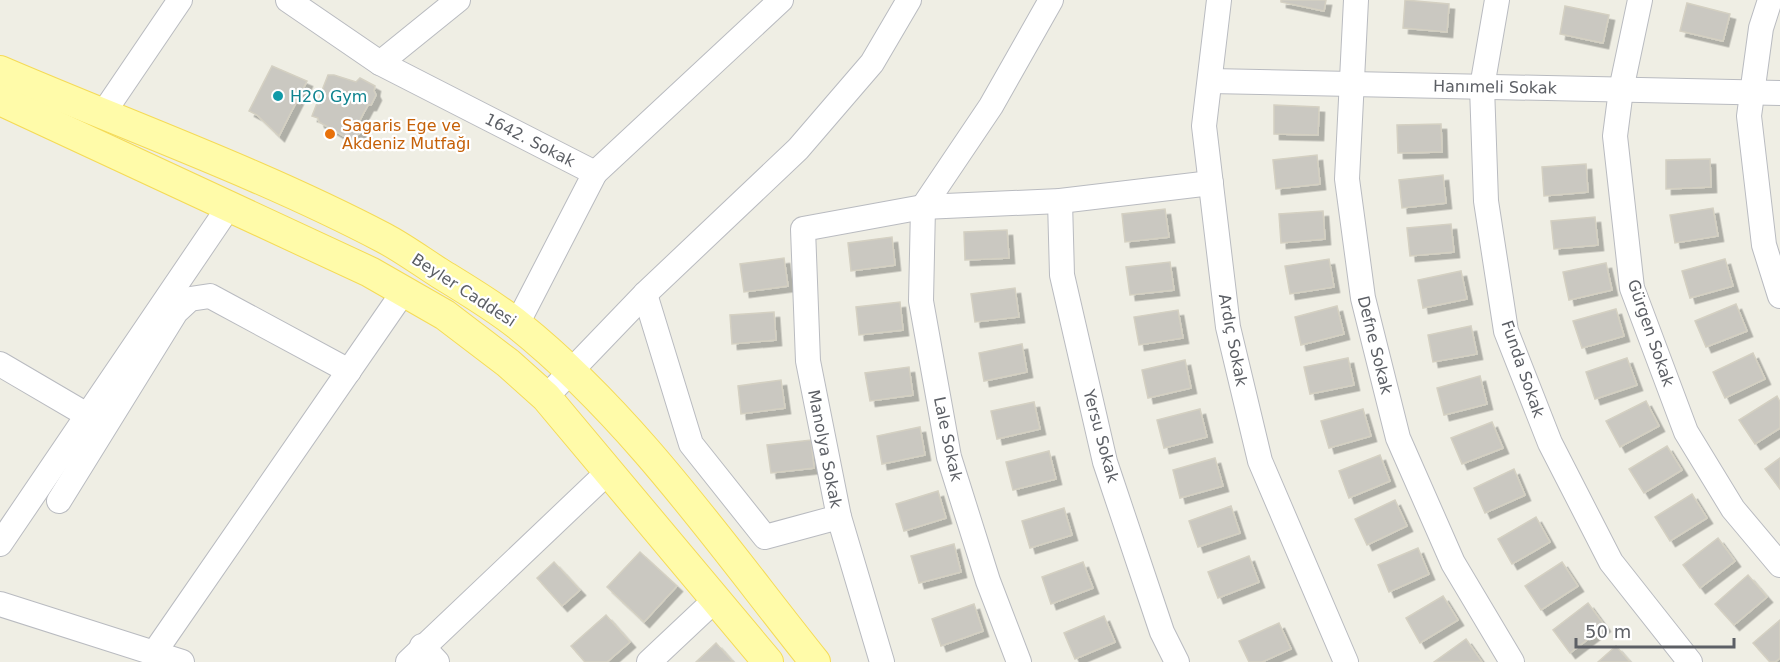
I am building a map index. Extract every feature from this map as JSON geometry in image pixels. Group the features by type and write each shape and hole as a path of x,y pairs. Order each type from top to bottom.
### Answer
{"main road":[{"name":"Beyler Caddesi","path":"0,71 230,205 370,272 404,291 445,315 508,363 546,397 768,662"},
{"name":"Beyler Caddesi","path":"0,100 96,128 203,154 386,239 517,324 571,371 651,458 815,662"}],"street":[{"path":"96,128 180,0"},
{"name":"1642. Sokak","path":"288,0 381,63 595,173 517,324"},
{"path":"381,63 458,0"},
{"path":"595,173 781,0"},
{"path":"546,397 645,294 798,149 872,63 909,0"},
{"path":"923,207 991,106 1051,0"},
{"name":"Ardıç Sokak","path":"1219,0 1204,126 1228,327 1260,461 1346,662"},
{"name":"Defne Sokak","path":"1356,0 1347,179 1363,298 1398,438 1453,563 1512,662"},
{"name":"Funda Sokak","path":"1497,0 1482,87 1486,201 1506,331 1550,443 1611,562 1690,662"},
{"name":"Gürgen Sokak","path":"1640,0 1621,90 1615,136 1632,288 1686,432 1733,509 1780,565"},
{"path":"1770,0 1761,28 1749,116 1764,245 1780,296"},
{"name":"Hanımeli Sokak","path":"1210,81 1780,93"},
{"path":"923,207 1060,201 1211,183"},
{"name":"Yersu Sokak","path":"1060,201 1062,275 1105,462 1162,632 1177,662"},
{"path":"0,544 230,205"},
{"name":"Manolya Sokak","path":"882,662 839,517 808,361 803,229 923,207"},
{"name":"Lale Sokak","path":"923,207 921,301 949,457 988,581 1019,662"},
{"path":"154,653 404,291"},
{"path":"645,294 691,444 765,537 839,517"},
{"path":"59,501 176,312 190,299 210,296 349,371"},
{"path":"0,364 87,415"},
{"path":"422,657 609,471"},
{"path":"649,662 716,599"},
{"path":"0,604 183,662"}],"building":[{"path":"1281,0 1326,0 1324,11 1281,2"},
{"path":"1405,0 1449,4 1447,32 1403,28"},
{"path":"1687,3 1730,14 1723,41 1680,31"},
{"path":"1565,6 1609,15 1603,43 1560,34"},
{"name":"H2O Gym","path":"272,66 307,81 279,136 257,115 249,111"},
{"path":"328,75 356,82 360,78 375,86 376,95 360,120 362,128 359,134 349,139 312,116"},
{"path":"1274,105 1319,107 1318,135 1274,134"},
{"path":"1441,124 1442,152 1398,153 1397,125"},
{"path":"1317,155 1320,184 1276,189 1273,160"},
{"path":"1710,159 1711,187 1666,189 1666,160"},
{"path":"1586,164 1588,192 1544,196 1542,167"},
{"path":"1443,175 1446,203 1402,208 1399,180"},
{"path":"1713,208 1718,236 1675,243 1670,215"},
{"path":"1165,209 1169,237 1125,242 1122,214"},
{"path":"1323,211 1325,239 1281,243 1279,214"},
{"path":"1595,217 1598,245 1554,249 1551,221"},
{"path":"1451,224 1454,252 1410,256 1407,228"},
{"path":"1007,230 1009,258 965,260 964,232"},
{"path":"892,237 895,265 851,271 848,243"},
{"path":"784,258 788,286 744,292 740,264"},
{"path":"1329,259 1334,287 1290,294 1285,266"},
{"path":"1725,259 1733,286 1690,298 1682,271"},
{"path":"1170,262 1174,290 1130,295 1126,267"},
{"path":"1606,263 1612,290 1569,300 1563,272"},
{"path":"1461,271 1467,299 1423,308 1418,280"},
{"path":"1015,288 1019,317 975,322 971,294"},
{"path":"900,302 903,330 859,335 856,307"},
{"path":"1736,304 1747,331 1706,347 1695,321"},
{"path":"1337,306 1344,334 1301,345 1295,317"},
{"path":"1616,309 1624,336 1582,348 1573,321"},
{"path":"1178,310 1183,338 1139,345 1134,317"},
{"path":"774,312 776,340 732,344 730,315"},
{"path":"1471,326 1477,354 1433,362 1428,335"},
{"path":"1022,344 1027,372 984,381 979,353"},
{"path":"1753,353 1765,379 1725,398 1713,372"},
{"path":"1348,358 1354,385 1310,394 1304,367"},
{"path":"1627,358 1637,385 1595,399 1586,372"},
{"path":"1185,360 1191,388 1148,398 1142,370"},
{"path":"909,367 913,395 870,401 865,373"},
{"path":"1480,376 1487,404 1444,415 1437,388"},
{"path":"781,380 785,408 741,414 738,386"},
{"path":"1777,396 1780,402 1780,428 1755,444 1739,420"},
{"path":"1646,401 1659,426 1620,447 1606,421"},
{"path":"1034,402 1040,429 997,439 991,411"},
{"path":"1200,409 1207,437 1164,448 1157,420"},
{"path":"1363,409 1371,436 1329,448 1321,421"},
{"path":"1492,422 1503,448 1462,464 1451,438"},
{"path":"920,427 925,455 882,464 877,436"},
{"path":"811,440 814,468 771,473 767,445"},
{"path":"1667,446 1682,470 1644,493 1629,469"},
{"path":"1049,451 1056,479 1013,490 1006,462"},
{"path":"1380,455 1390,481 1349,498 1339,471"},
{"path":"1215,458 1223,486 1180,498 1173,470"},
{"path":"1780,458 1780,489 1765,469"},
{"path":"1514,469 1525,495 1485,513 1474,488"},
{"path":"938,491 946,518 904,531 896,504"},
{"path":"1692,494 1707,518 1670,541 1655,517"},
{"path":"1395,500 1407,526 1367,545 1355,519"},
{"path":"1231,506 1240,533 1198,547 1189,521"},
{"path":"1064,508 1072,535 1030,548 1022,521"},
{"path":"1536,517 1550,542 1512,564 1498,539"},
{"path":"1718,538 1735,561 1700,588 1683,565"},
{"path":"954,544 961,572 919,583 911,556"},
{"path":"1418,548 1429,574 1389,592 1378,565"},
{"path":"640,552 677,586 644,622 607,587"},
{"path":"1249,556 1259,582 1218,598 1208,572"},
{"path":"554,562 580,590 562,606 537,578"},
{"path":"1083,562 1093,588 1051,604 1042,577"},
{"path":"1562,562 1578,586 1541,610 1525,586"},
{"path":"1748,575 1767,597 1734,625 1715,604"},
{"path":"1443,596 1458,620 1420,643 1406,618"},
{"path":"1588,603 1605,626 1570,653 1553,630"},
{"path":"974,604 983,631 941,646 932,619"},
{"path":"606,615 630,642 607,662 585,662 571,646"},
{"path":"1104,616 1115,642 1075,659 1064,633"},
{"path":"1780,620 1780,658 1775,662 1770,662 1753,643"},
{"path":"1279,623 1291,649 1262,662 1249,662 1239,641"},
{"path":"1466,639 1482,662 1434,662"},
{"path":"716,643 733,662 696,662"},
{"path":"1616,646 1630,662 1598,662"}],"place":[{"name":"H2O Gym","path":"278,96"},
{"name":"Sagaris Ege ve Akdeniz Mutfağı","path":"330,134"}]}
